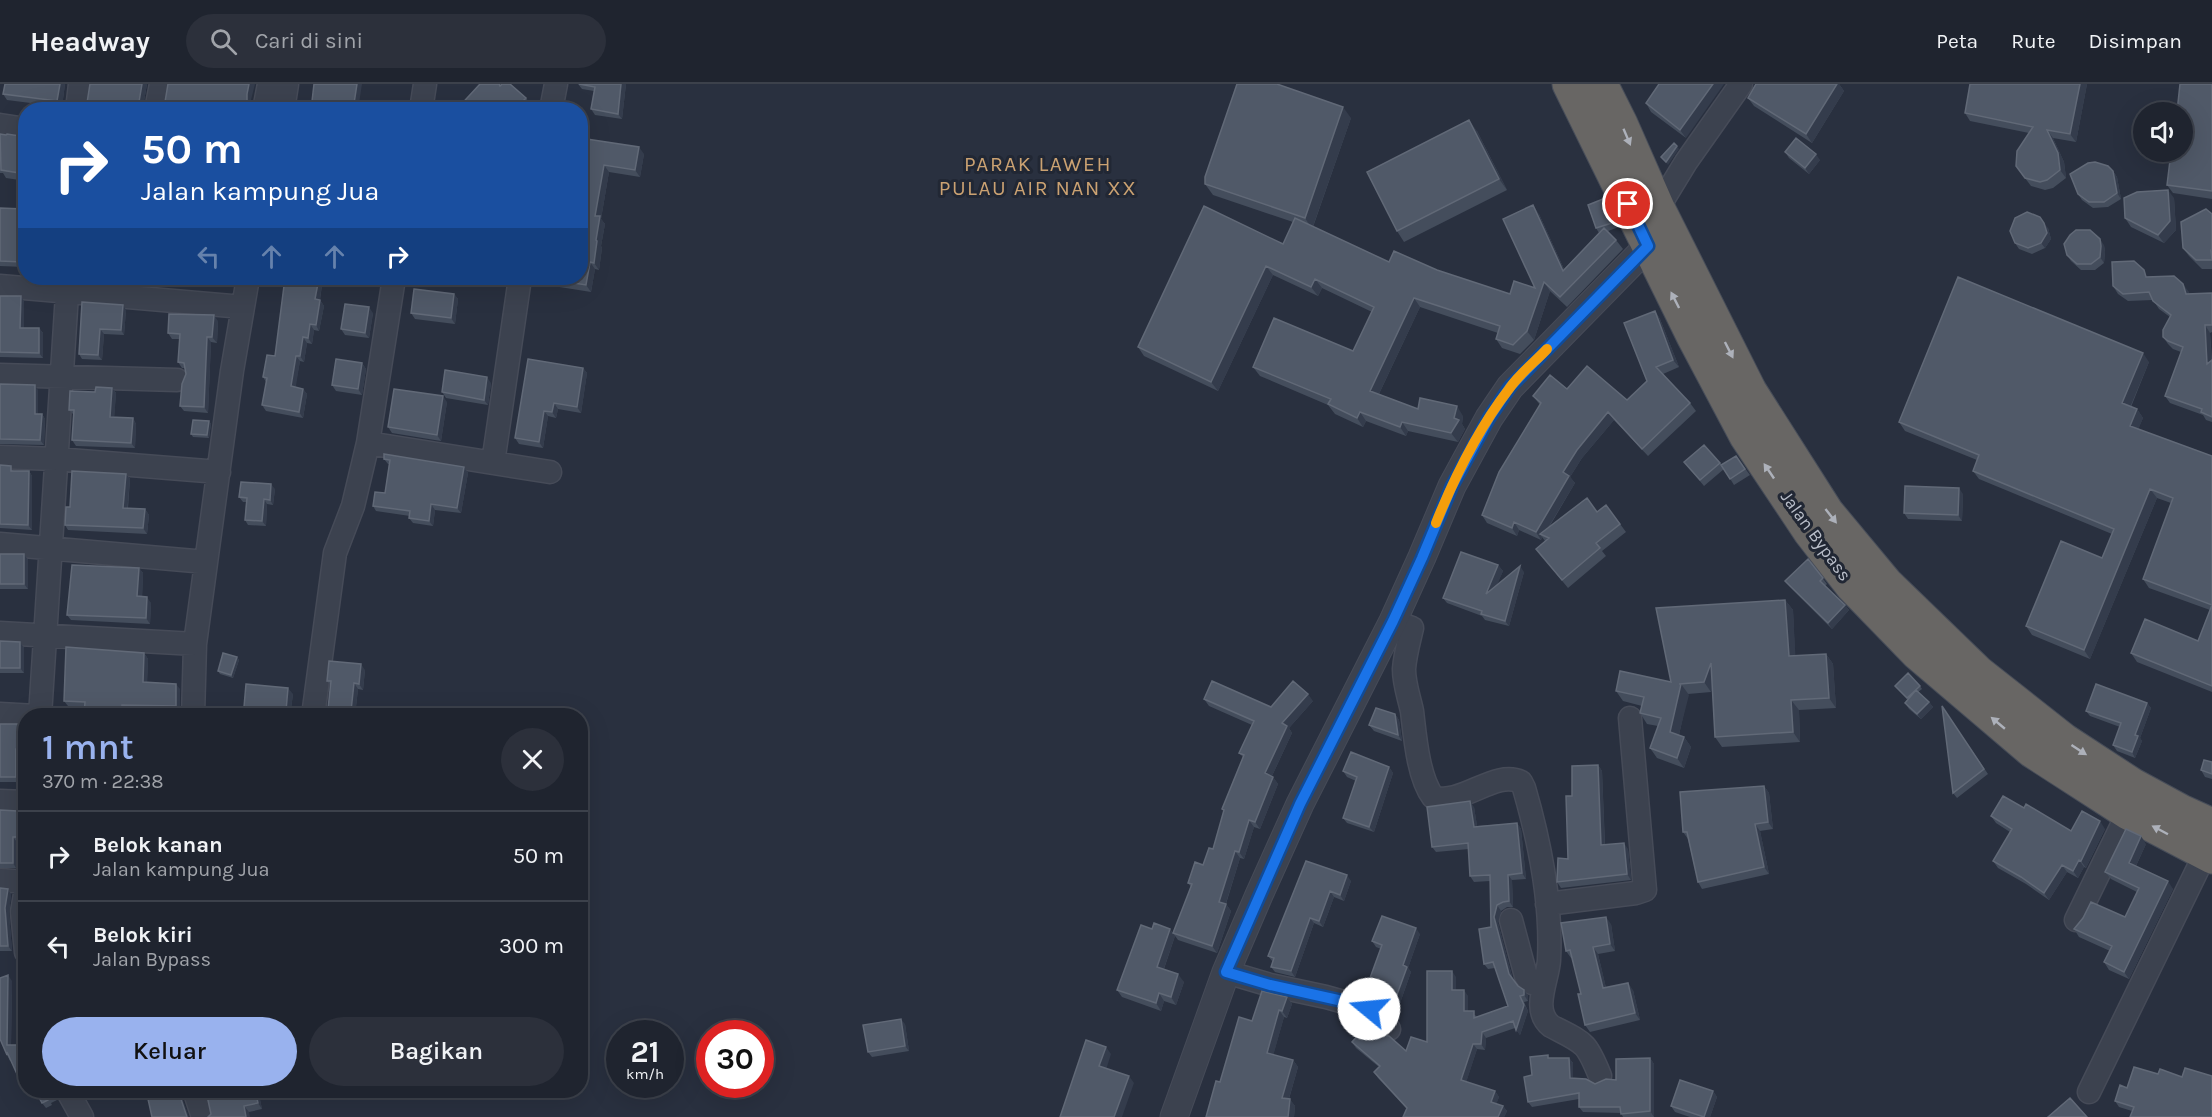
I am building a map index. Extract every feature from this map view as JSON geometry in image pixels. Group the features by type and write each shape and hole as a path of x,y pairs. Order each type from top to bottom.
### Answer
{"highway":[{"name":"Jalan Bypass","path":"1569,84 1648,246 1746,436 1810,532 1852,586 1918,654 1970,682 2133,785 2181,811 2210,845"},
{"name":"Jalan Bypass","path":"1601,84 1622,124 1658,208 1750,391 1827,512 1970,682 2032,751 2128,813 2210,845"}],"street":[{"path":"78,102 80,84"},
{"path":"158,102 161,84"},
{"path":"266,102 269,84"},
{"path":"284,102 287,84"},
{"path":"422,102 425,84"},
{"path":"553,102 556,84"},
{"path":"1658,208 1686,162 1741,84"},
{"path":"0,125 18,128"},
{"path":"1174,1117 1226,972 1300,804 1393,621 1452,486 1489,418 1510,387 1648,246"},
{"path":"0,285 18,285"},
{"path":"39,708 68,285"},
{"path":"75,285 243,308"},
{"path":"193,708 195,644 247,285"},
{"path":"314,708 335,553 353,506 368,442 393,285"},
{"path":"493,463 519,285"},
{"path":"0,375 177,381"},
{"path":"368,442 550,472"},
{"path":"0,457 56,459 219,472"},
{"path":"0,544 206,562"},
{"path":"1393,621 1412,628 1404,670 1418,750 1428,791 1433,797 1449,800 1493,783 1510,779 1521,783 1536,831 1547,904 1549,960 1543,986 1542,1004 1547,1022 1584,1044 1590,1051 1600,1076"},
{"path":"0,633 195,644"},
{"path":"0,714 18,715"},
{"path":"1547,904 1645,890 1630,718"},
{"path":"0,801 18,802"},
{"path":"2076,920 2128,813"},
{"path":"2089,1092 2210,845"},
{"path":"0,880 18,881"},
{"path":"1511,920 1526,976 1532,983 1543,986"},
{"path":"1226,972 1369,1009 1380,1016 1389,1029"},
{"path":"71,1098 82,1117"},
{"path":"197,1098 203,1117"}],"building":[{"path":"5,84 60,84 57,101 3,94"},
{"path":"90,84 142,84 139,102 87,102"},
{"path":"168,84 249,84 247,102 165,102"},
{"path":"314,84 357,84 354,102 312,102"},
{"path":"480,84 499,84 500,86 510,84 526,98 522,102 463,102"},
{"path":"579,84 621,84 618,114 591,109 595,87"},
{"path":"1237,84 1277,84 1343,107 1305,218 1205,184 1205,177"},
{"path":"1659,84 1713,84 1680,130 1646,103"},
{"path":"1756,84 1837,84 1806,134 1748,98"},
{"path":"1970,84 2080,84 2070,134 2047,130 2058,153 2060,170 2047,180 2040,182 2025,178 2016,166 2017,151 2033,127 1965,113"},
{"path":"2180,84 2212,84 2212,191 2167,185 2170,162 2193,162 2193,102 2178,102"},
{"path":"1469,120 1499,179 1397,231 1367,172"},
{"path":"0,134 18,136 18,173 1,170"},
{"path":"1796,138 1816,154 1805,168 1785,152"},
{"path":"588,139 639,147 635,170 604,165 595,216 600,216 594,263 590,262 588,274"},
{"path":"1674,143 1677,146 1666,162 1661,157"},
{"path":"2095,162 2108,166 2113,171 2117,193 2104,202 2089,202 2078,194 2070,174 2088,163"},
{"path":"2168,190 2170,221 2158,235 2125,218 2124,198 2137,192"},
{"path":"1603,199 1615,222 1596,228 1588,205"},
{"path":"1533,205 1563,271 1604,228 1616,240 1560,297 1544,282 1527,331 1513,345 1496,339 1500,326 1414,298 1370,391 1418,409 1420,398 1457,406 1454,418 1459,420 1451,433 1402,422 1400,427 1360,412 1357,418 1328,404 1331,399 1253,367 1274,318 1353,351 1374,307 1315,279 1311,287 1266,266 1211,382 1138,347 1204,206 1283,244 1295,218 1389,262 1394,251 1437,270 1510,294 1514,281 1535,288 1503,219"},
{"path":"0,208 18,209 18,262 0,261"},
{"path":"2206,209 2212,214 2212,260 2196,260 2183,248 2181,222"},
{"path":"2027,212 2040,217 2047,233 2041,243 2028,248 2015,243 2010,231 2015,218"},
{"path":"2076,230 2090,230 2100,239 2100,257 2091,264 2077,264 2067,255 2064,244"},
{"path":"2134,261 2144,270 2146,277 2174,276 2183,284 2186,294 2212,293 2212,325 2205,325 2207,364 2212,360 2212,417 2201,412 2202,409 2165,396 2183,347 2163,337 2163,330 2171,315 2153,301 2149,292 2123,294 2113,286 2112,262"},
{"path":"1958,277 2143,353 2122,403 2137,409 2130,426 2212,456 2212,605 2143,579 2173,498 2150,489 2084,650 2026,626 2061,541 2102,558 2114,529 1973,471 1979,455 1899,422"},
{"path":"284,285 318,285 315,299 320,300 316,325 310,324 308,338 303,337 300,356 296,356 291,386 303,389 299,412 262,405 267,378 263,377 267,355 275,356"},
{"path":"414,289 454,294 451,318 411,313"},
{"path":"0,296 21,296 20,328 39,328 39,353 0,352"},
{"path":"82,302 123,305 121,330 100,329 98,355 79,354"},
{"path":"345,304 369,307 365,333 341,329"},
{"path":"1655,311 1673,360 1656,367 1690,403 1642,449 1608,412 1577,450 1563,472 1569,476 1536,532 1514,522 1512,528 1482,515 1499,472 1541,403 1533,396 1550,375 1567,389 1587,366 1627,400 1647,381 1624,323"},
{"path":"169,314 214,315 212,337 207,337 204,407 180,406 182,384 186,374 184,363 178,362 180,334 168,333"},
{"path":"336,359 362,363 358,389 332,385"},
{"path":"528,359 583,368 577,407 554,403 552,412 544,411 539,442 515,438"},
{"path":"445,370 487,377 484,400 442,392"},
{"path":"0,384 35,385 35,414 42,414 40,440 0,439"},
{"path":"96,387 112,388 110,417 133,418 131,443 72,440 74,410 69,410 70,391 95,392"},
{"path":"394,389 443,396 437,435 388,427"},
{"path":"193,420 209,421 207,435 191,434"},
{"path":"1704,445 1720,463 1700,480 1684,462"},
{"path":"384,454 464,467 457,508 431,504 429,521 409,518 410,511 373,506 375,492 385,493 390,460 384,459"},
{"path":"1736,456 1745,469 1730,479 1721,465"},
{"path":"0,465 11,466 11,471 29,471 28,525 0,524"},
{"path":"72,471 126,474 123,508 145,509 143,528 65,525 66,507 70,507"},
{"path":"241,482 271,484 270,500 264,499 262,521 245,520 247,498 239,497"},
{"path":"1905,486 1959,488 1958,515 1904,513"},
{"path":"1587,498 1597,512 1606,505 1620,524 1596,543 1600,548 1562,580 1536,549 1549,538 1540,534"},
{"path":"1461,552 1498,565 1486,594 1520,566 1505,621 1443,598"},
{"path":"0,554 24,554 24,584 0,584"},
{"path":"1808,559 1823,578 1820,581 1845,605 1828,623 1785,581"},
{"path":"72,565 139,568 137,596 147,597 146,618 67,615"},
{"path":"1785,600 1789,656 1826,654 1829,698 1791,700 1793,732 1715,737 1711,663 1704,682 1679,684 1681,684 1670,732 1684,737 1677,758 1650,748 1661,718 1640,713 1644,697 1616,691 1620,671 1671,682 1656,608"},
{"path":"2212,605 2212,686 2131,653 2145,619 2198,641"},
{"path":"0,641 20,642 20,668 0,668"},
{"path":"66,647 144,653 143,682 176,684 176,706 122,705 122,708 85,708 85,702 64,701"},
{"path":"223,653 237,657 231,675 218,671"},
{"path":"329,661 361,664 359,684 354,683 351,708 328,708 331,681 327,681"},
{"path":"1908,673 1920,686 1907,698 1895,686"},
{"path":"1212,681 1271,707 1293,681 1308,694 1282,723 1287,726 1265,773 1273,777 1255,822 1249,820 1239,852 1235,851 1219,902 1226,904 1212,946 1173,933 1192,884 1188,883 1195,862 1203,865 1209,848 1213,849 1224,810 1222,809 1244,755 1239,753 1254,721 1204,699"},
{"path":"246,684 288,688 286,708 244,707"},
{"path":"2096,684 2147,703 2135,735 2138,736 2132,752 2113,745 2121,723 2086,711"},
{"path":"1916,690 1929,702 1917,714 1905,703"},
{"path":"1942,706 1984,769 1953,793"},
{"path":"1376,708 1395,714 1398,735 1369,725"},
{"path":"0,724 18,724 16,777 0,777"},
{"path":"1351,752 1389,767 1369,827 1343,818 1357,777 1343,771"},
{"path":"2204,760 2212,762 2212,774 2201,770"},
{"path":"1598,765 1601,845 1624,843 1627,874 1557,882 1558,858 1568,859 1566,796 1572,796 1572,766"},
{"path":"1764,786 1768,822 1755,824 1764,867 1698,882 1687,832 1683,832 1680,792"},
{"path":"2003,796 2024,808 2026,804 2071,831 2082,811 2100,821 2081,861 2079,860 2073,871 2062,865 2044,893 1993,861 2012,829 1991,816"},
{"path":"1470,801 1474,827 1517,823 1522,873 1508,875 1509,901 1497,905 1494,917 1509,974 1524,990 1524,995 1520,996 1524,1005 1516,1030 1513,1021 1482,1032 1481,1044 1473,1044 1461,1080 1495,1091 1491,1102 1503,1106 1498,1117 1403,1117 1407,1108 1374,1072 1380,1066 1352,1042 1369,1023 1379,1035 1389,1036 1406,1051 1411,1037 1427,1042 1427,971 1452,971 1452,990 1464,990 1464,1011 1474,1011 1474,1018 1508,1006 1493,962 1484,964 1479,929 1491,927 1490,875 1470,876 1468,843 1432,847 1427,807"},
{"path":"0,810 17,811 17,837 13,837 13,863 0,863"},
{"path":"2126,829 2141,836 2129,863 2168,881 2124,972 2104,962 2112,946 2074,929 2091,902 2125,917 2139,888 2105,872"},
{"path":"1306,861 1347,875 1340,895 1330,891 1319,921 1310,918 1291,971 1271,967 1274,958 1268,956"},
{"path":"0,888 8,889 5,908 8,946 0,946"},
{"path":"1382,916 1416,928 1403,965 1407,967 1395,1000 1366,989 1382,945 1372,941"},
{"path":"1606,917 1610,944 1593,947 1603,988 1628,983 1635,1013 1585,1025 1578,994 1581,994 1570,950 1566,951 1561,923"},
{"path":"1154,923 1170,929 1157,967 1178,974 1171,997 1159,993 1156,1003 1117,990 1141,925 1152,929"},
{"path":"8,975 7,1045 18,1045 17,1074 0,1039 0,978"},
{"path":"1262,991 1287,997 1282,1011 1279,1010 1267,1053 1293,1060 1282,1098 1290,1099 1288,1117 1206,1117 1216,1081 1220,1082 1239,1017 1252,1021"},
{"path":"901,1019 905,1046 868,1052 863,1025"},
{"path":"1086,1040 1106,1047 1099,1066 1129,1076 1114,1117 1060,1117"},
{"path":"1548,1055 1548,1058 1569,1058 1570,1078 1586,1079 1595,1084 1606,1079 1616,1080 1616,1059 1650,1058 1650,1111 1621,1114 1620,1107 1579,1107 1579,1093 1528,1102 1524,1077 1532,1075 1530,1057"},
{"path":"2134,1067 2158,1074 2160,1069 2182,1077 2185,1068 2212,1076 2212,1117 2130,1117 2134,1107 2115,1101 2120,1085 2127,1088"},
{"path":"1680,1080 1713,1091 1704,1117 1671,1106"},
{"path":"39,1098 48,1098 48,1100 42,1103"},
{"path":"148,1098 181,1098 187,1117 152,1117"},
{"path":"208,1098 257,1098 258,1103 244,1106 246,1117 208,1117 211,1114"},
{"path":"2070,1098 2087,1117 2048,1117"}],"slow traffic":[{"path":"1436,523 1452,486 1489,418 1510,387 1547,349"}],"district":[{"name":"PARAK LAWEH PULAU AIR NAN XX","path":"1038,176"}],"route":[{"path":"1369,1009 1226,972 1300,804 1393,621 1452,486 1489,418 1510,387 1648,246 1628,204"}]}
